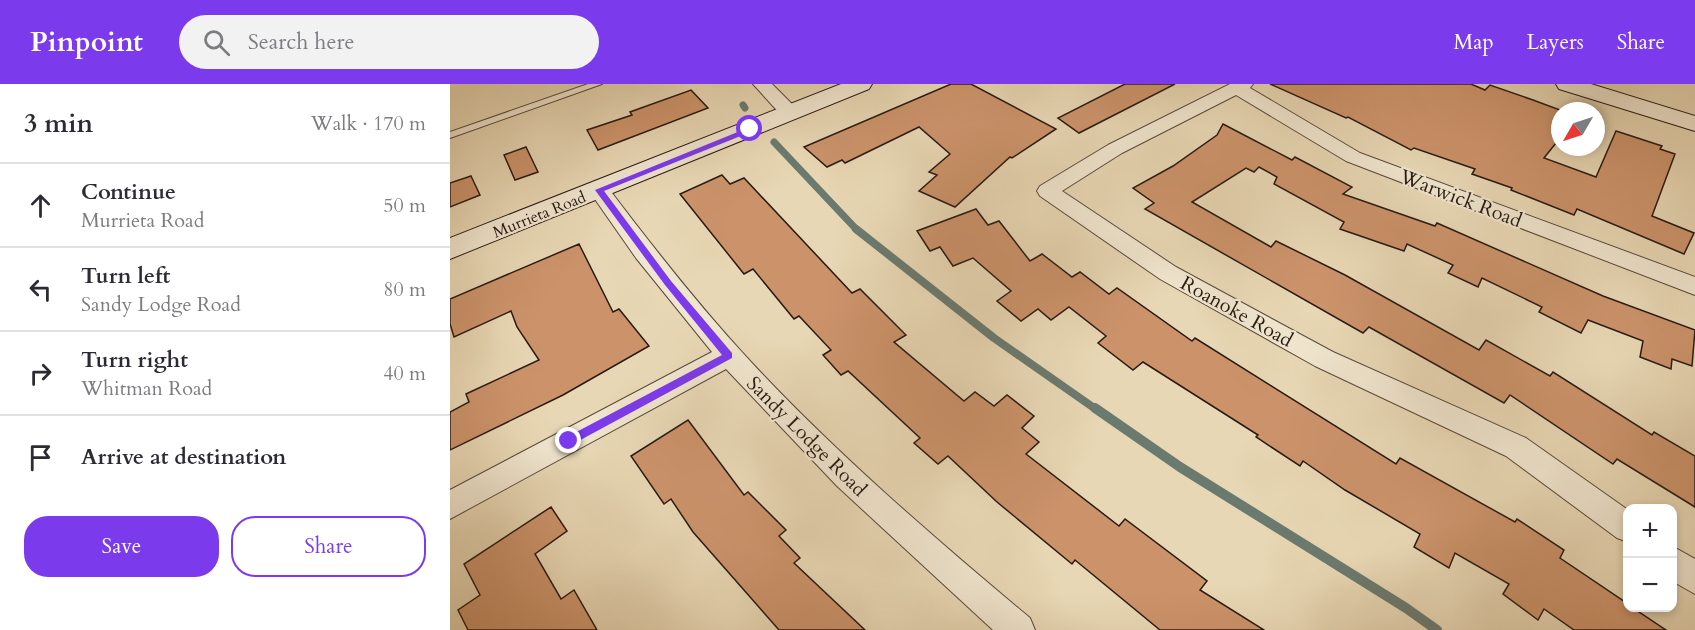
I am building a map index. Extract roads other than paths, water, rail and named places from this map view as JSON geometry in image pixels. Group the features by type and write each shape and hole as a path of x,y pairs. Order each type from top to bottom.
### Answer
{"main road":[{"name":"Murrieta Road","path":"450,249 861,84"},
{"path":"1567,84 1695,124"}],"street":[{"path":"762,84 790,113"},
{"name":"Warwick Road","path":"1240,86 1353,157 1695,286"},
{"name":"Roanoke Road","path":"1240,86 1115,149 1047,191 1168,273 1324,359 1515,447 1623,524"},
{"name":"Sandy Lodge Road","path":"599,190 661,274 728,356 816,450 938,562 1018,630"},
{"path":"450,505 728,356"},
{"path":"1677,565 1695,578"}],"lane":[{"path":"450,135 597,84"}],"waterway":[{"path":"774,142 856,229"},
{"path":"856,229 994,338 1097,410"},
{"path":"1095,408 1180,467 1406,608 1437,630"}]}
